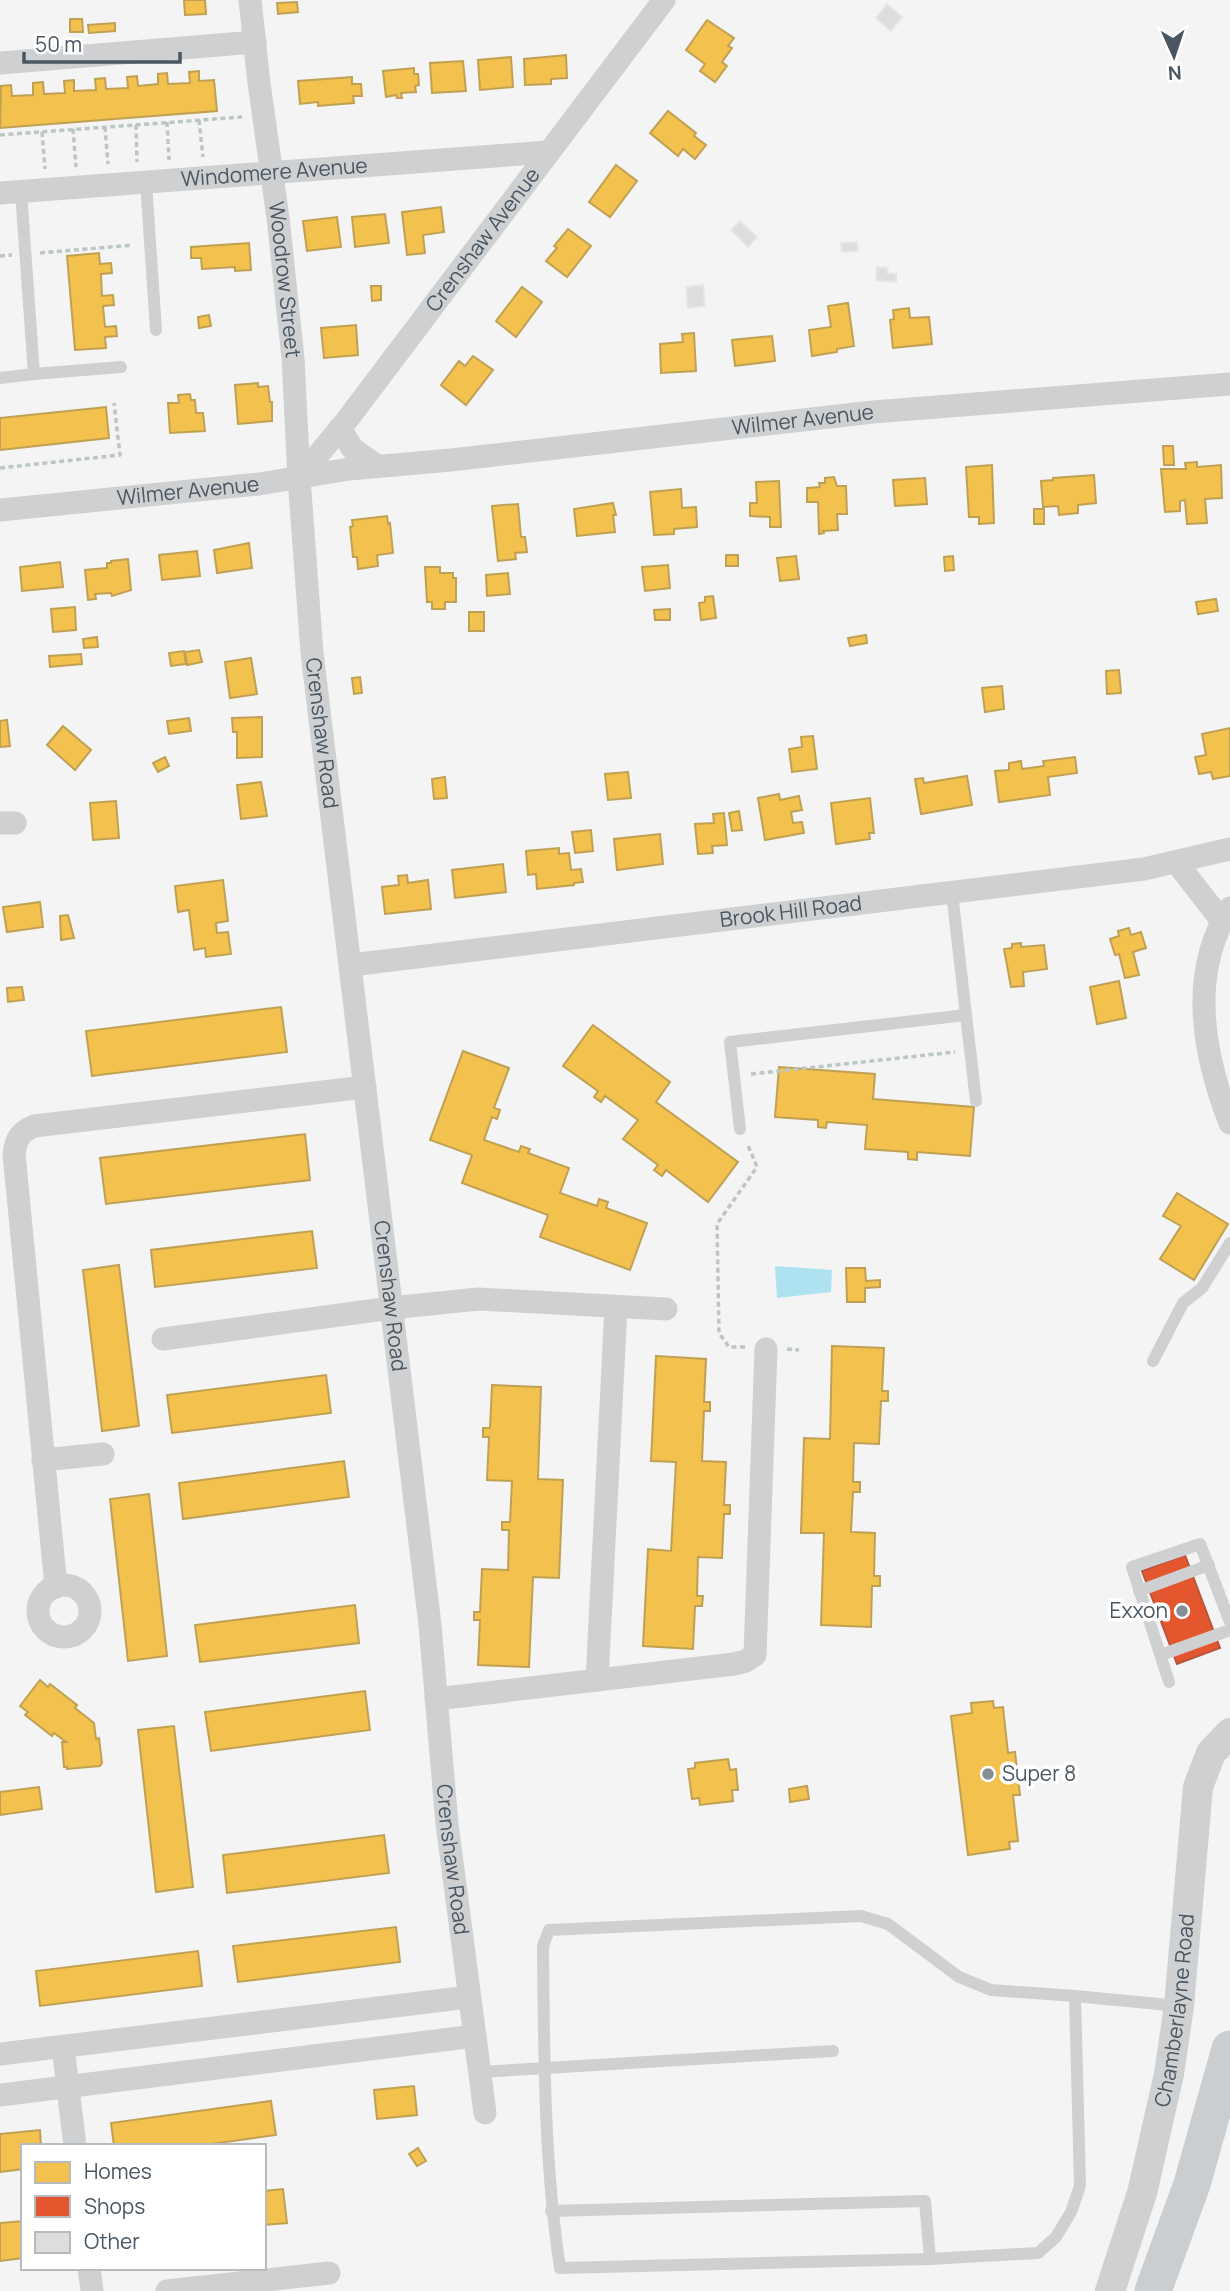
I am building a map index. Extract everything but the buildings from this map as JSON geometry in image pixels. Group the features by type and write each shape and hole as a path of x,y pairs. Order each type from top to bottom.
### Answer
{"main road":[{"path":"1153,2291 1192,2184 1230,2049"}],"street":[{"name":"Woodrow Street","path":"250,0 293,358 299,478"},
{"name":"Crenshaw Avenue","path":"299,478 340,428 664,0"},
{"path":"0,63 254,42"},
{"name":"Windomere Avenue","path":"11,192 142,175 272,172 548,152"},
{"name":"Wilmer Avenue","path":"0,510 259,484 349,469 886,411 1230,384"},
{"path":"340,428 352,448 377,466"},
{"name":"Crenshaw Road","path":"299,478 312,653 430,1625 447,1824 485,2113"},
{"name":"Brook Hill Road","path":"351,965 1144,869 1230,849"},
{"path":"1176,862 1226,915 1211,948 1203,989 1208,1051 1217,1088 1230,1122"},
{"path":"55,1587 14,1154 16,1141 22,1131 34,1126 365,1087"},
{"path":"163,1339 478,1299 666,1309"},
{"path":"597,1680 616,1307"},
{"path":"436,1699 734,1664 755,1655 766,1349"},
{"path":"43,1460 103,1454"},
{"name":"Chamberlayne Road","path":"1110,2291 1142,2193 1161,2115 1179,2006 1198,1787 1211,1753 1230,1733"},
{"path":"0,2054 469,1997"},
{"path":"0,2095 475,2036"},
{"path":"63,2047 75,2144"},
{"path":"89,2270 92,2291"},
{"path":"167,2291 329,2273"}],"lane":[{"path":"142,175 156,330"},
{"path":"11,192 34,374"},
{"path":"0,378 121,367"},
{"path":"952,893 975,1101"},
{"path":"740,1129 730,1042 966,1015"},
{"path":"1153,1361 1183,1303 1202,1288 1230,1243"},
{"path":"1169,1682 1132,1567 1200,1544 1230,1622"},
{"path":"1139,1591 1209,1565"},
{"path":"1161,1656 1230,1630"},
{"path":"1075,1996 1080,2186 1071,2212 1056,2237 1038,2253 930,2259 560,2268 551,2211 544,2067 543,1947 549,1930 861,1916 888,1924 959,1977 991,1990 1075,1996 1179,2006"},
{"path":"480,2072 833,2052"},
{"path":"551,2211 925,2201 930,2259"}],"path":[{"path":"0,135 248,117"},
{"path":"199,120 203,163"},
{"path":"167,122 169,166"},
{"path":"135,125 142,175"},
{"path":"105,127 108,170"},
{"path":"73,130 76,172"},
{"path":"42,132 45,174"},
{"path":"38,253 140,244"},
{"path":"0,256 14,254"},
{"path":"0,468 120,455 114,403"},
{"path":"748,1066 750,1074 846,1065 957,1052 956,1043"},
{"path":"740,1129 757,1167 717,1224 719,1333 729,1347 799,1350"}],"water":[{"path":"775,1266 832,1270 831,1292 777,1298"}],"place":[{"name":"Exxon","path":"1182,1611"},
{"name":"Super 8","path":"988,1774"}]}
